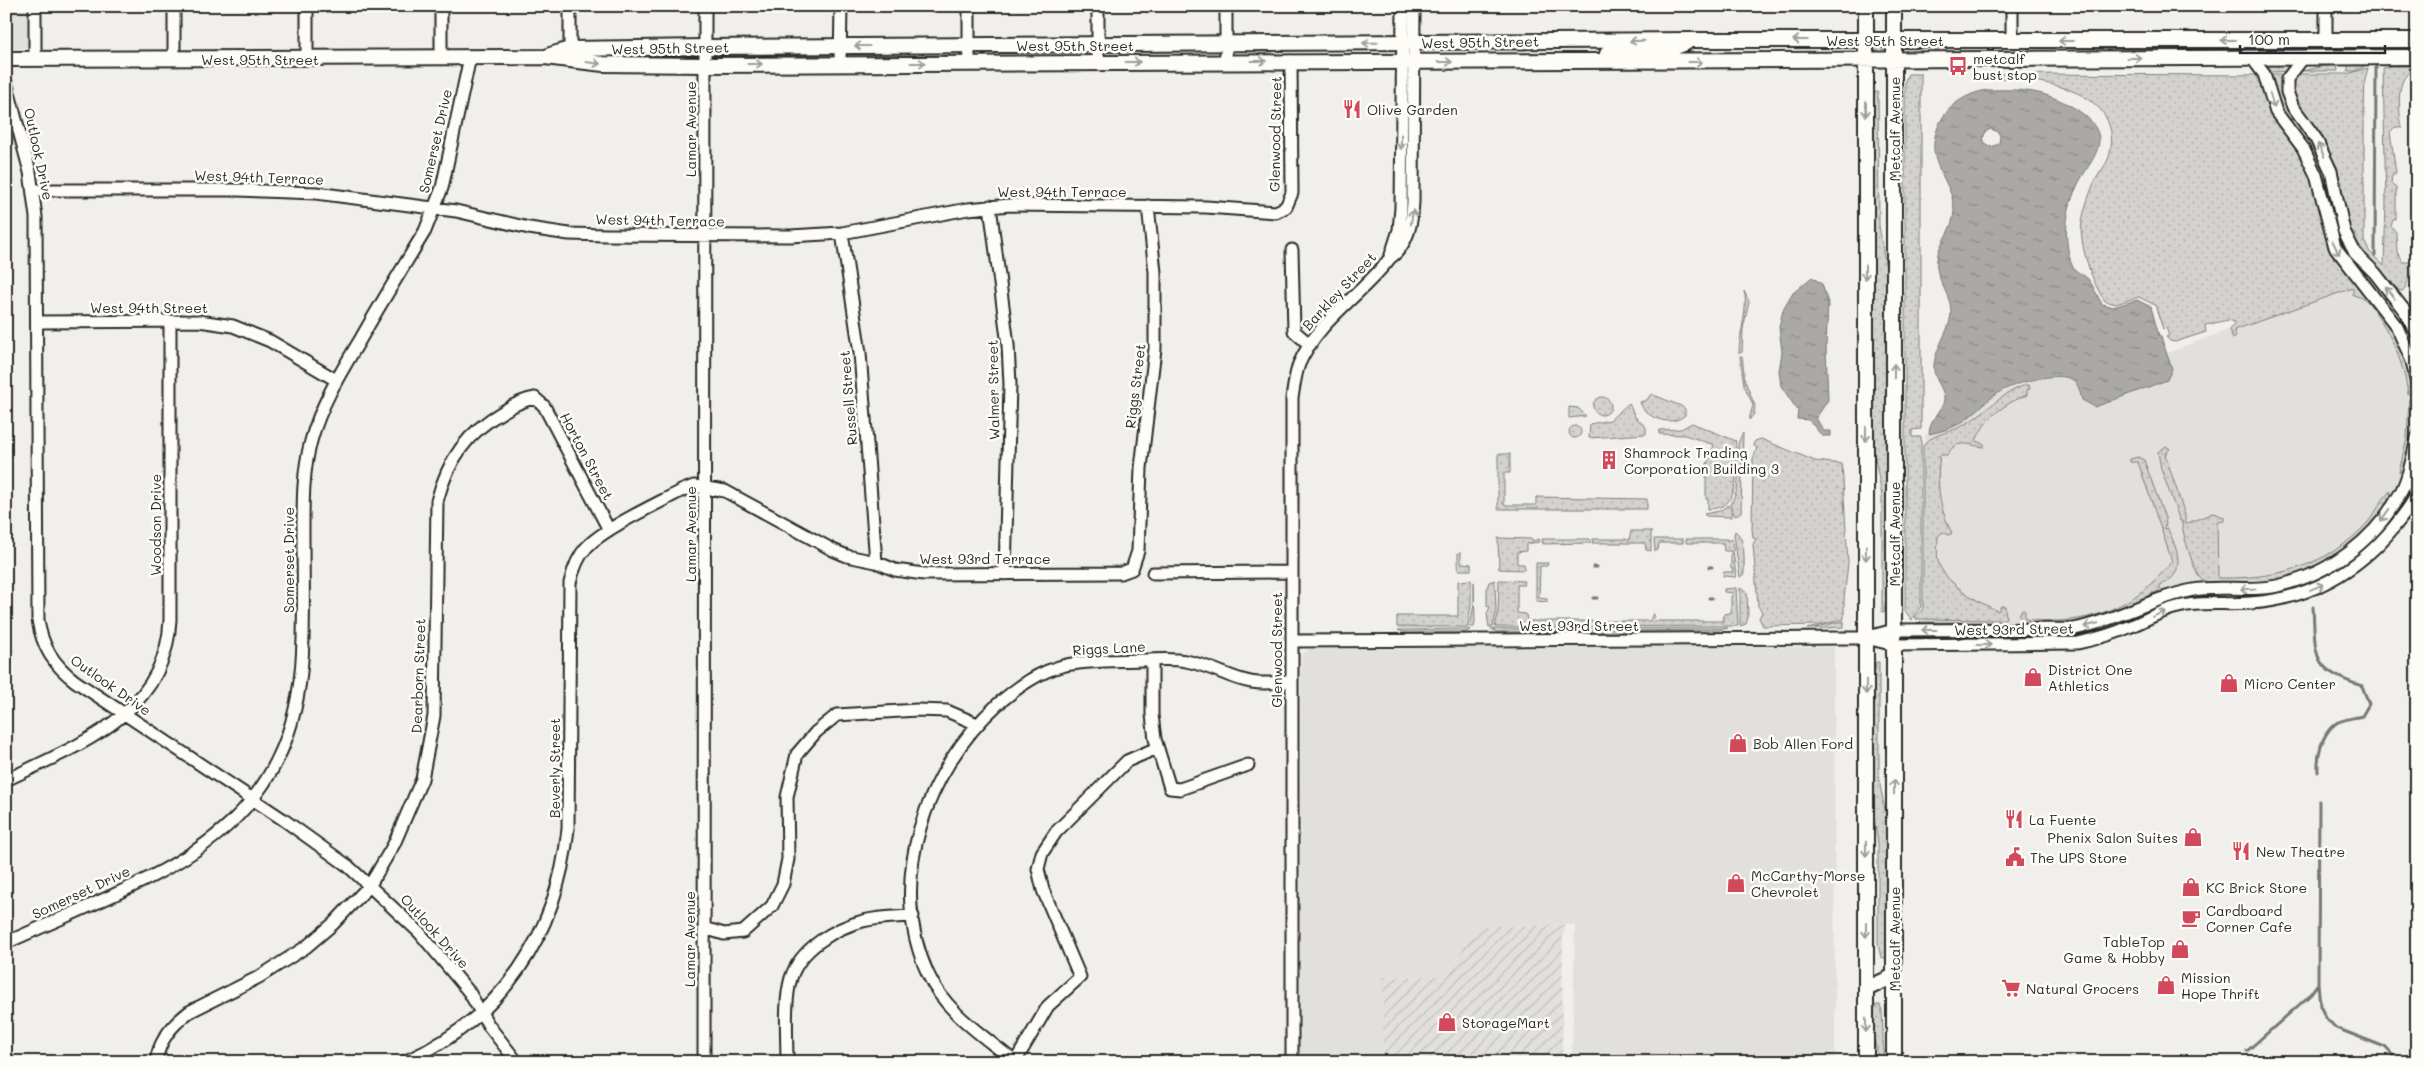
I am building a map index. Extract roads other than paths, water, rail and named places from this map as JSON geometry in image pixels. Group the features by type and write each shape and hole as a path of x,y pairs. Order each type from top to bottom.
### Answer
{"main road":[{"name":"Metcalf Avenue","path":"1866,6 1866,1062"},
{"name":"Metcalf Avenue","path":"1894,6 1894,1062"},
{"name":"West 95th Street","path":"544,57 570,49 705,47 1226,45 1691,40 2417,40"},
{"path":"1606,62 1609,53 1668,50 1691,40"},
{"name":"West 95th Street","path":"6,59 544,57 603,64 705,65 1226,61 1606,62 2417,57"},
{"path":"1866,989 1894,976"},
{"path":"1866,989 1894,990"}],"street":[{"path":"35,6 35,59"},
{"path":"174,6 174,59"},
{"path":"307,6 308,58"},
{"path":"441,6 441,57"},
{"path":"570,6 570,49"},
{"name":"Lamar Avenue","path":"704,1062 705,6"},
{"path":"840,6 840,63"},
{"path":"969,6 970,63"},
{"path":"1098,6 1098,62"},
{"path":"1226,6 1226,61"},
{"name":"Barkley Street","path":"1402,6 1408,43"},
{"name":"Barkley Street","path":"1310,345 1321,330 1390,258 1400,224 1408,43 1414,6"},
{"path":"2012,6 2012,41"},
{"path":"2326,6 2326,39"},
{"name":"Somerset Drive","path":"6,943 182,861 227,827 268,778 283,750 298,700 303,648 303,488 306,466 321,410 336,380 425,231 442,188 470,57"},
{"path":"2304,57 2287,79 2287,92 2293,107 2310,131 2331,171 2344,231 2355,253 2375,273 2404,310 2417,334"},
{"path":"2252,58 2264,74 2276,112 2297,140 2316,175 2335,247 2397,327 2412,361 2417,384"},
{"name":"Glenwood Street","path":"1286,207 1292,193 1291,61"},
{"name":"Outlook Drive","path":"6,82 19,125 33,190 37,248 38,620 46,650 61,670 123,714 310,837 370,885 419,932 469,992 489,1026 517,1062"},
{"path":"2297,140 2310,131"},
{"name":"West 94th Terrace","path":"33,190 269,190 325,194 456,210 529,228 569,234 705,236 842,233 968,209 1010,204 1206,207 1276,212 1286,207"},
{"name":"Walmer Street","path":"990,206 1006,313 1009,366 1005,574"},
{"name":"Riggs Street","path":"1132,569 1138,551 1141,468 1155,349 1155,272 1148,206"},
{"name":"Russell Street","path":"842,233 860,353 876,562"},
{"path":"1292,250 1294,331 1310,345"},
{"name":"West 94th Street","path":"37,322 212,322 234,326 270,341 336,380"},
{"name":"Woodson Drive","path":"6,780 91,739 136,702 155,678 162,664 170,630 170,322"},
{"name":"Glenwood Street","path":"1292,1062 1292,398 1299,364 1310,345"},
{"name":"Horton Street","path":"535,398 544,406 609,530"},
{"name":"Dearborn Street","path":"156,1062 162,1040 178,1020 189,1012 279,966 306,947 333,924 370,885 394,844 412,807 429,749 434,716 436,676 436,521 443,479 455,455 470,435 492,417 523,400 535,398"},
{"name":"West 93rd Street","path":"1866,638 1894,630 2074,629 2096,625 2145,603 2195,590 2250,589 2281,585 2317,573 2335,564 2377,527 2403,489 2417,438"},
{"name":"Beverly Street","path":"404,1062 443,1042 466,1027 508,986 521,968 550,914 560,882 568,829 570,583 573,569 586,547 594,539 682,491 694,486 705,487"},
{"name":"West 93rd Terrace","path":"705,487 725,491 833,550 847,556 876,562 895,570 924,574 1005,574 1121,573 1132,569"},
{"name":"West 93rd Street","path":"1292,641 1866,638 1895,645 2078,643 2102,638 2173,608 2197,604 2251,603 2285,597 2321,586 2362,559 2385,538 2416,495 2403,489"},
{"path":"1153,573 1292,572"},
{"path":"2281,585 2285,597"},
{"path":"1152,660 1152,715 1157,748 1170,788 1180,789 1248,765"},
{"name":"Riggs Lane","path":"1015,1062 957,1014 940,995 928,976 920,957 913,916 912,877 915,849 923,818 944,769 977,724 1017,688 1050,670 1088,661 1184,661 1250,683 1271,684 1291,680"},
{"path":"704,928 724,934 743,932 772,906 783,884 788,859 787,797 797,754 816,732 838,715 916,710 947,711 977,724"},
{"path":"1015,1062 1048,1006 1080,977 1043,890 1038,869 1042,853 1056,832 1127,761 1157,748"},
{"path":"787,1062 790,984 794,970 803,958 834,933 856,924 872,920 913,916"}],"water":[{"path":"1988,90 2016,90 2042,94 2074,108 2092,123 2099,141 2097,150 2074,192 2068,214 2067,236 2071,264 2089,280 2102,304 2113,307 2137,300 2151,307 2159,336 2172,369 2167,380 2095,407 2082,400 2077,384 2073,380 2066,377 2035,379 1998,393 1959,424 1929,434 1931,424 1944,400 1943,391 1935,375 1934,364 1951,317 1950,303 1940,279 1937,259 1940,246 1952,223 1954,210 1949,189 1936,161 1934,140 1938,127 1946,113 1965,97","holes":["1991,129 1998,132 2000,136 1999,144 1991,147 1985,144 1983,138 1986,131"]},
{"path":"1812,277 1822,284 1828,303 1826,346 1828,400 1816,418 1824,431 1831,431 1831,436 1822,436 1809,420 1797,419 1798,411 1781,386 1779,371 1782,352 1779,327 1783,310 1793,293"}],"waterway":[{"path":"2375,255 2376,67"},
{"path":"2313,607 2316,649 2319,659 2324,667 2333,674 2362,686 2369,704 2362,716 2341,721 2335,724 2326,734 2318,759 2318,772"},
{"path":"2319,801 2318,983 2320,1006 2326,1018 2336,1028 2385,1047 2399,1062"},
{"path":"2247,1051 2308,997 2317,985"}],"place":[{"name":"metcalf bust stop","path":"1958,66"},
{"name":"Olive Garden","path":"1352,109"},
{"name":"Shamrock Trading Corporation Building 3","path":"1609,460"},
{"name":"District One Athletics","path":"2033,677"},
{"name":"Micro Center","path":"2229,683"},
{"name":"Bob Allen Ford","path":"1738,743"},
{"name":"La Fuente","path":"2014,819"},
{"name":"Phenix Salon Suites","path":"2193,837"},
{"name":"New Theatre","path":"2241,851"},
{"name":"The UPS Store","path":"2015,857"},
{"name":"McCarthy-Morse Chevrolet","path":"1736,883"},
{"name":"KC Brick Store","path":"2191,887"},
{"name":"Cardboard Corner Cafe","path":"2191,918"},
{"name":"TableTop Game & Hobby","path":"2180,949"},
{"name":"Mission Hope Thrift","path":"2166,985"},
{"name":"Natural Grocers","path":"2011,988"},
{"name":"StorageMart","path":"1447,1022"}]}
